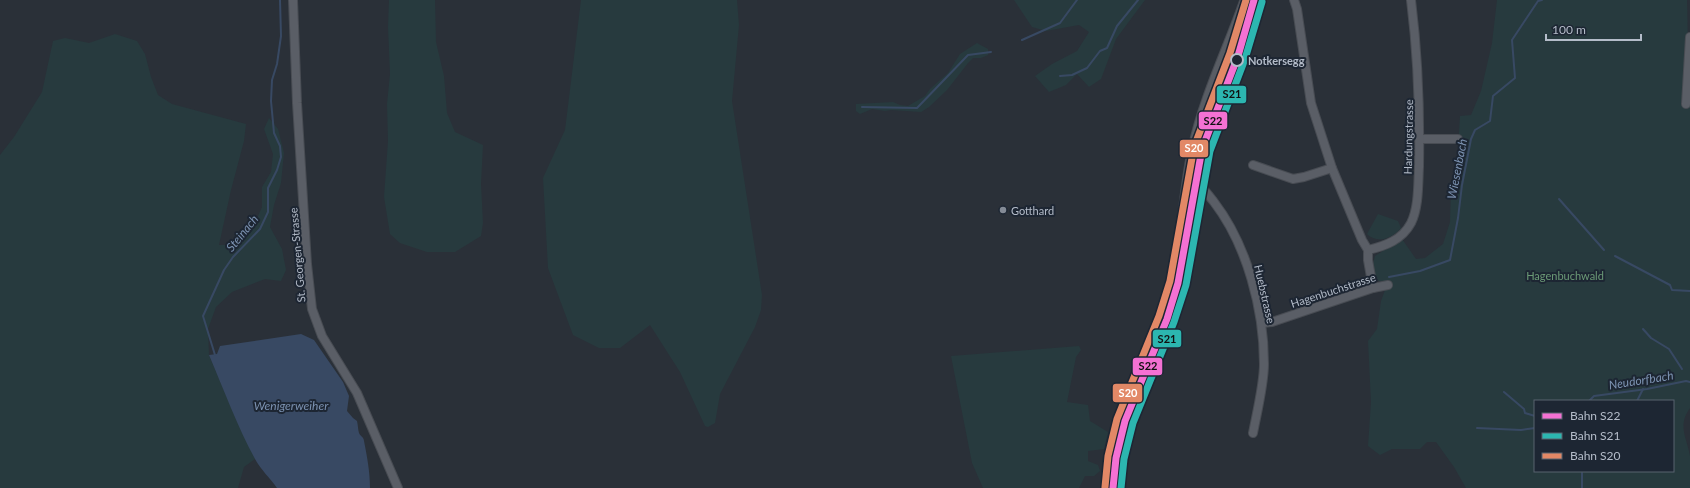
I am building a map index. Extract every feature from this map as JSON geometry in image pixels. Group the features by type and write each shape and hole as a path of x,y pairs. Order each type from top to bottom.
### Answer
{"main road":[{"path":"1107,488 1110,459 1120,421 1160,321 1174,276 1194,150 1203,116 1246,0"}],"street":[{"name":"St. Georgen-Strasse","path":"293,0 302,180 312,309 322,336 357,393 398,488"},
{"path":"1294,0 1297,9 1310,103 1332,168 1362,240 1368,250 1368,260 1373,288"},
{"name":"Hardungstrasse","path":"1368,250 1387,245 1397,239 1411,224 1415,212 1420,138 1420,92 1411,0"},
{"path":"1686,104 1690,37"},
{"path":"1420,138 1458,139"},
{"path":"1253,165 1293,179 1332,168"},
{"name":"Huebstrasse","path":"1189,182 1198,184 1221,211 1239,243 1250,274 1262,323 1264,365 1253,433"},
{"name":"Hagenbuchstrasse","path":"1262,323 1272,322 1373,288 1388,285"}],"green space":[{"path":"389,0 435,0 436,42 444,76 447,113 455,132 483,145 481,184 483,223 481,236 455,252 427,252 400,243 390,234 384,197 388,141 387,104 390,74 388,27"},
{"path":"581,0 737,0 739,25 732,101 762,295 761,310 755,327 720,394 715,423 708,427 705,426 680,372 650,325 620,348 599,348 573,335 548,268 543,178 565,130"},
{"path":"1014,0 1145,0 1116,39 1101,79 1089,87 1077,74 1066,85 1049,92 1035,76 1052,64 1077,51 1089,32 1079,25 1046,31 1032,27"},
{"name":"Hagenbuchwald","path":"1497,0 1687,0 1690,73 1690,408 1686,414 1683,426 1690,456 1690,488 1466,488 1454,467 1436,442 1427,442 1420,449 1392,449 1380,455 1368,446 1371,402 1368,341 1377,329 1381,301 1388,282 1379,281 1375,278 1373,264 1375,256 1402,239 1416,259 1425,258 1443,244 1450,222 1451,188 1457,164 1460,116 1471,115 1481,91 1492,43"},
{"path":"115,34 137,41 145,54 151,77 158,95 172,104 246,124 244,141 219,245 238,245 254,225 262,207 262,187 271,172 273,154 264,129 269,118 278,129 284,153 281,183 274,205 270,227 282,249 286,270 281,281 265,279 232,292 216,307 208,329 209,355 255,459 244,467 238,488 0,488 0,155 14,137 42,92 53,41 65,38 89,43"},
{"path":"977,43 988,49 988,55 981,58 973,58 947,90 929,107 921,112 885,111 872,109 860,114 856,111 856,104 893,102 908,106 925,96 930,89 948,73 960,54"},
{"path":"1378,214 1398,221 1401,228 1393,235 1384,239 1375,239 1371,237 1367,234"},
{"path":"1079,346 1081,350 1076,357 1067,402 1088,405 1090,421 1108,432 1104,449 1088,451 1088,461 1098,465 1100,471 1094,476 1085,476 1079,488 983,488 972,463 951,356"}],"water":[{"name":"Wenigerweiher","path":"301,334 314,340 343,382 349,396 347,411 357,421 359,433 364,440 369,470 370,488 277,488 257,463 236,421 209,355 217,354 220,346"}],"waterway":[{"name":"Steinach","path":"215,355 203,316 224,270 233,257 260,229 268,212 268,188 277,170 281,157 280,146 274,133 271,101 272,80 277,64 281,36 280,0"},
{"path":"1022,40 1060,23 1077,0"},
{"path":"1060,76 1072,75 1087,68 1100,51 1107,48 1117,26 1138,0"},
{"name":"Wiesenbach","path":"1389,277 1420,271 1450,260 1471,139 1475,130 1490,121 1493,96 1515,78 1512,40 1538,1 1542,0"},
{"path":"862,107 917,108 968,55 991,52"},
{"path":"1559,199 1604,250"},
{"path":"1615,256 1670,285 1672,290 1690,291"},
{"path":"1643,329 1651,338 1669,349 1682,369"},
{"name":"Neudorfbach","path":"1590,400 1594,396 1647,389 1686,381 1690,382"},
{"path":"1638,400 1643,389"},
{"path":"1504,392 1524,409 1525,413 1534,416"},
{"path":"1477,428 1521,430 1534,428"},
{"path":"1582,473 1582,488"}],"railway":[{"path":"1197,171 1209,114 1254,0"}],"rail line":[{"name":"S20","path":"1105,487 1108,456 1117,419 1159,316 1170,281 1194,147 1230,53 1246,0"},
{"name":"S22","path":"1113,488 1116,458 1125,421 1167,319 1178,283 1202,149 1238,56 1254,0"},
{"name":"S21","path":"1121,488 1124,459 1133,423 1174,322 1186,285 1210,151 1245,59 1262,2"}],"place":[{"name":"Notkersegg","path":"1237,60"},
{"name":"Gotthard","path":"1003,210"}]}
